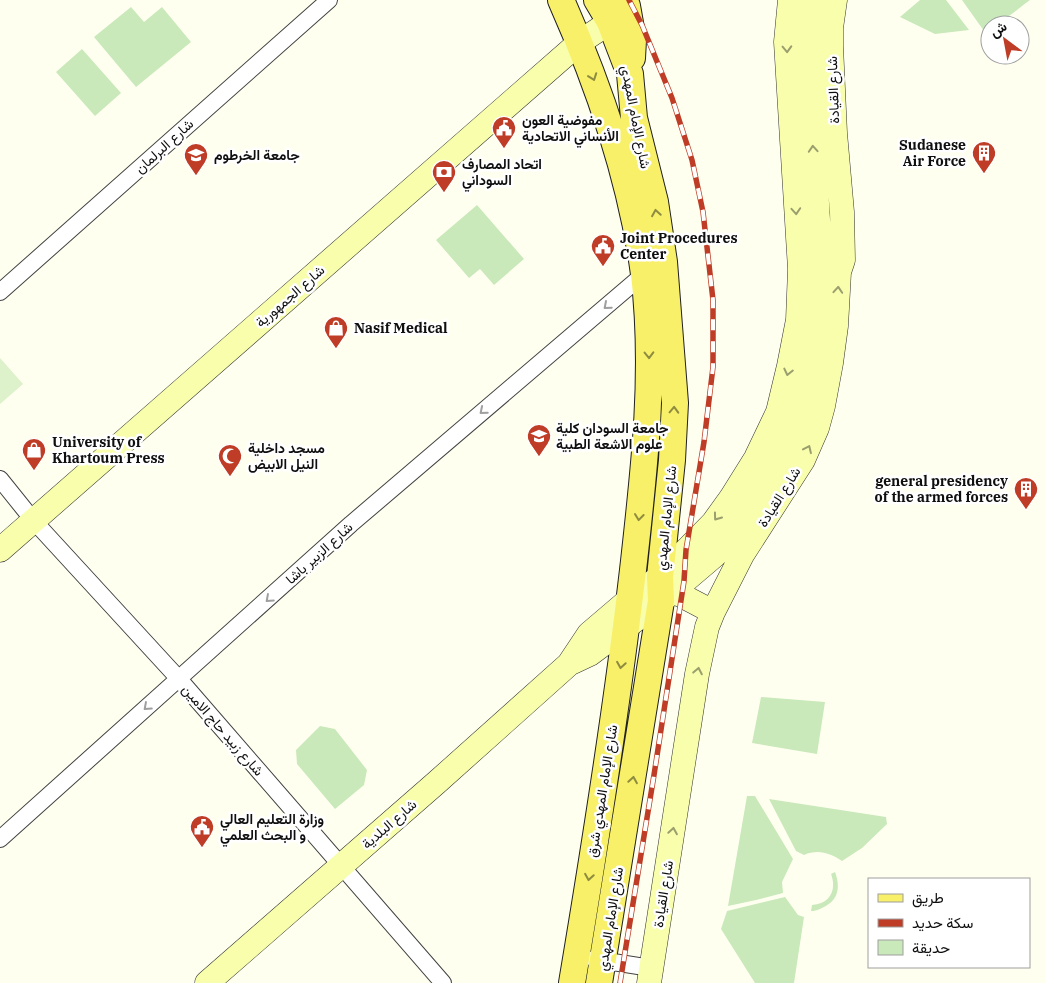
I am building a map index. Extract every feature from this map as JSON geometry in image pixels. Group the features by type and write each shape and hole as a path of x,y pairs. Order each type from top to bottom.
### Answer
{"main road":[{"name":"شارع الإمام المهدي","path":"561,0 580,42 612,128 625,173 644,274 649,356 646,454 630,599"},
{"name":"شارع القيادة","path":"664,590 731,498 756,458 778,412 790,366 798,320 800,269 786,42 790,0"},
{"name":"شارع القيادة","path":"569,664 589,634 630,599 664,590 715,555 745,518 777,466 802,411 818,322 821,268 807,41 810,0"},
{"name":"شارع القيادة","path":"650,976 697,674 708,627 713,612 742,555 803,460 817,428 823,406 836,326 839,272 843,260 842,212 835,133 831,46 831,28 835,0"},
{"name":"شارع الإمام المهدي","path":"601,972 664,590 674,403 664,262 655,202 634,118 630,74 617,5"},
{"name":"شارع الجمهورية","path":"0,550 580,42 617,5"},
{"path":"569,664 590,654 627,627 664,590 713,612"},
{"name":"شارع الإمام المهدي شرق","path":"572,983 630,599"},
{"name":"شارع البلدية","path":"207,983 569,664"}],"street":[{"name":"شارع البرلمان","path":"0,292 329,0"},
{"name":"شارع الزبير باشا","path":"0,838 351,524 644,274"},
{"name":"شارع زبيد حاج الامين","path":"0,479 33,520 179,679 443,983"},
{"path":"577,955 601,972 623,963 650,976"}],"green space":[{"path":"920,0 946,0 969,30 935,34 900,17"},
{"path":"962,0 1030,0 1010,15 980,15 980,25"},
{"path":"131,7 144,22 162,7 191,42 136,87 94,37"},
{"path":"82,49 121,93 95,116 56,72"},
{"path":"477,205 524,259 494,285 480,269 469,278 436,240"},
{"path":"0,358 23,384 0,404"},
{"path":"761,697 825,702 817,754 752,743"},
{"path":"320,726 335,729 367,770 364,785 335,809 297,764 296,750"},
{"path":"747,796 755,796 793,859 782,882 783,893 728,906"},
{"path":"769,799 886,817 887,824 862,848 842,861 824,853 814,852 804,855 796,851"},
{"path":"835,872 838,889 835,898 832,902 818,910 811,911 812,905 828,899 833,885 831,874"},
{"path":"785,897 798,915 804,917 794,983 755,983 721,929 727,911"}],"railway":[{"path":"620,983 684,581 686,550 704,442 713,367 713,300 703,212 692,160 672,98 642,25 629,0"}],"place":[{"name":"مفوضية العون الأنساني الاتحادية","path":"504,149"},
{"name":"Sudanese Air Force","path":"984,174"},
{"name":"جامعة الخرطوم","path":"196,176"},
{"name":"اتحاد المصارف السوداني","path":"444,193"},
{"name":"Joint Procedures Center","path":"603,267"},
{"name":"Nasif Medical","path":"336,349"},
{"name":"جامعة السودان كلية علوم الاشعة الطبية","path":"539,457"},
{"name":"University of Khartoum Press","path":"34,471"},
{"name":"مسجد داخلية النيل الابيض","path":"230,477"},
{"name":"general presidency of the armed forces","path":"1026,510"},
{"name":"وزارة التعليم العالي و البحث العلمي","path":"202,848"}]}
